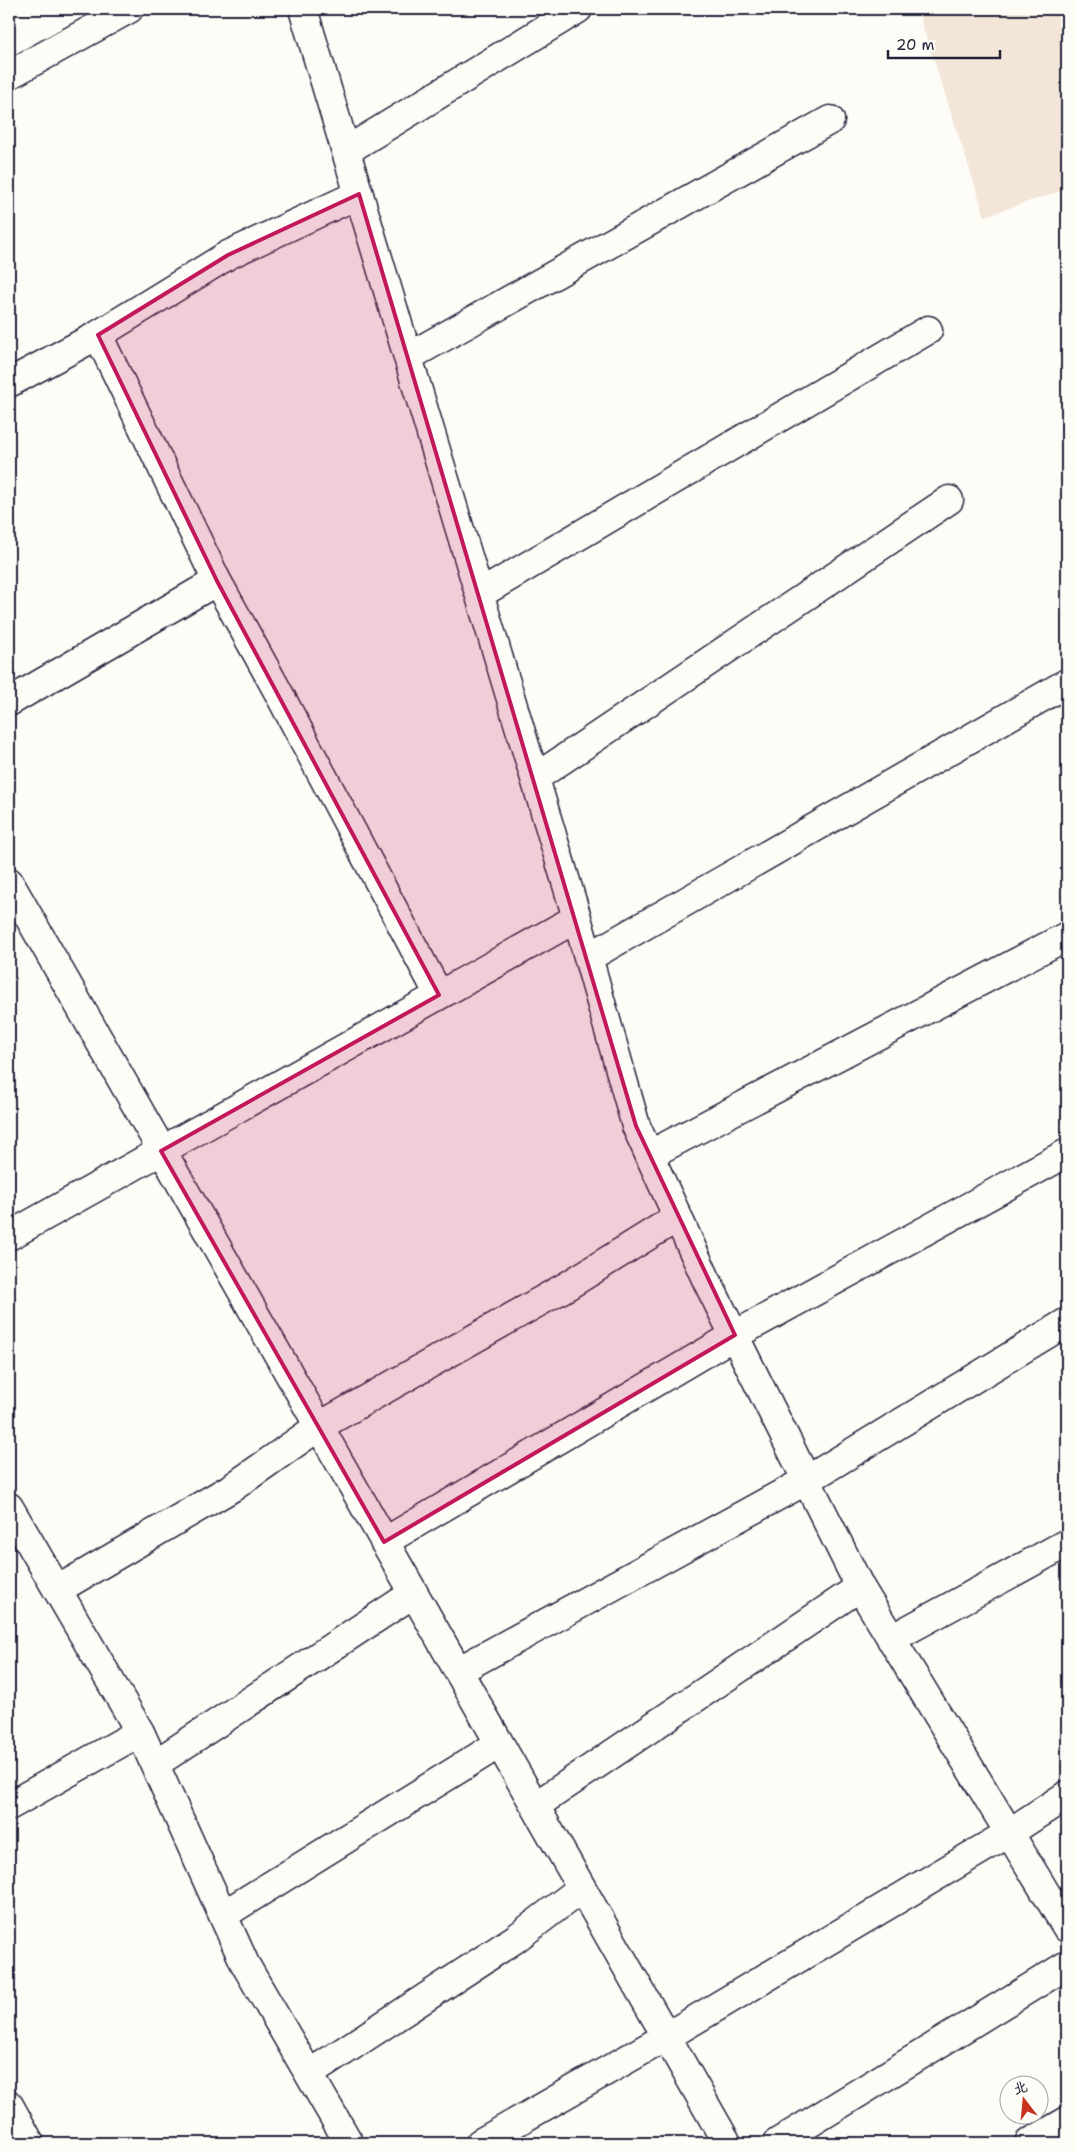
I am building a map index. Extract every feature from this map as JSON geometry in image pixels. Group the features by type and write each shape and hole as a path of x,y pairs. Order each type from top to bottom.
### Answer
{"street":[{"path":"9,75 129,9"},
{"path":"303,9 577,918 636,1126 735,1335 860,1587 1067,1928"},
{"path":"346,151 578,9"},
{"path":"408,357 830,120"},
{"path":"9,383 98,335 228,255 360,194"},
{"path":"480,594 928,330"},
{"path":"98,335 217,581 439,995"},
{"path":"535,778 949,500"},
{"path":"9,702 217,581"},
{"path":"588,957 1067,683"},
{"path":"9,882 727,2143"},
{"path":"9,1236 577,918"},
{"path":"649,1155 1067,936"},
{"path":"384,1542 735,1335 1067,1153"},
{"path":"58,1590 233,1487 318,1427 567,1286 678,1217"},
{"path":"458,1671 807,1480 1067,1322"},
{"path":"9,1508 140,1732 245,1964 349,2143"},
{"path":"891,1639 1067,1543"},
{"path":"535,1806 860,1587"},
{"path":"155,1764 414,1594"},
{"path":"9,1806 140,1732"},
{"path":"223,1914 499,1744"},
{"path":"480,2143 666,2037 1009,1833 1067,1795"},
{"path":"309,2074 515,1939 582,1888"},
{"path":"777,2143 1067,1965"},
{"path":"9,2104 30,2143"},
{"path":"1030,2143 1067,2121"}],"highlighted area":[{"path":"359,194 636,1126 735,1335 384,1542 161,1151 439,995 217,581 98,335 228,255"}],"shaded area":[{"path":"917,9 1067,9 1067,189 985,216"}]}
